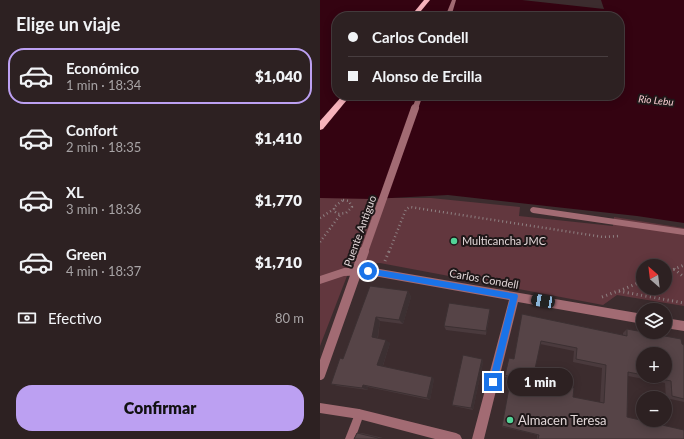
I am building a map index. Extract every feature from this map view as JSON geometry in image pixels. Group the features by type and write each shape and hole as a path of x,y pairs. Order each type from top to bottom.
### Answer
{"main road":[{"path":"417,12 427,0"},
{"path":"320,127 343,100"}],"street":[{"path":"450,12 454,0"},
{"name":"Puente Antiguo","path":"320,375 418,100"},
{"name":"Carlos Condell","path":"320,280 344,272 368,271 636,318"},
{"path":"478,439 515,296"},
{"path":"672,324 684,326"},
{"path":"320,408 360,414 456,439"}],"lane":[{"path":"533,210 684,232"},
{"path":"350,439 360,414"}],"path":[{"path":"320,218 334,209 338,203 343,200 349,201 352,204 346,213 336,213 334,209"},
{"path":"380,273 404,215 408,207 416,208 407,211 404,215"},
{"path":"320,242 340,214"},
{"path":"684,265 674,269 684,277"},
{"path":"618,291 636,284"}],"shaded area":[{"path":"320,198 431,198 520,207 519,216 613,226 614,217 684,228 684,306 617,295 603,305 380,263 352,263 320,346"}],"water":[{"name":"Río Lebu","path":"320,0 522,0 604,9 601,0 684,0 684,223 637,216 448,195 372,199 320,198"}],"building":[{"path":"370,286 408,291 399,320 376,317 372,337 386,340 377,365 432,377 427,398 363,385 362,388 331,384 340,358 343,359"},
{"path":"449,303 490,309 486,331 444,326"},
{"path":"522,314 627,336 627,329 636,331 636,339 672,339 672,337 681,339 682,344 684,345 684,399 672,396 672,347 636,347 636,374 628,372 627,417 636,419 636,427 671,427 684,430 684,439 538,439 539,435 502,426 511,377 505,375 509,358 514,359","holes":["541,341 577,348 576,359 606,365 604,403 573,397 574,388 533,378"]},
{"path":"463,355 482,359 471,408 452,405"},
{"path":"357,433 378,438 378,439 354,439"}],"place":[{"name":"Multicancha JMC","path":"454,241"},
{"name":"Almacen Teresa","path":"510,420"}],"route":[{"path":"368,271 515,296 493,382"}]}
